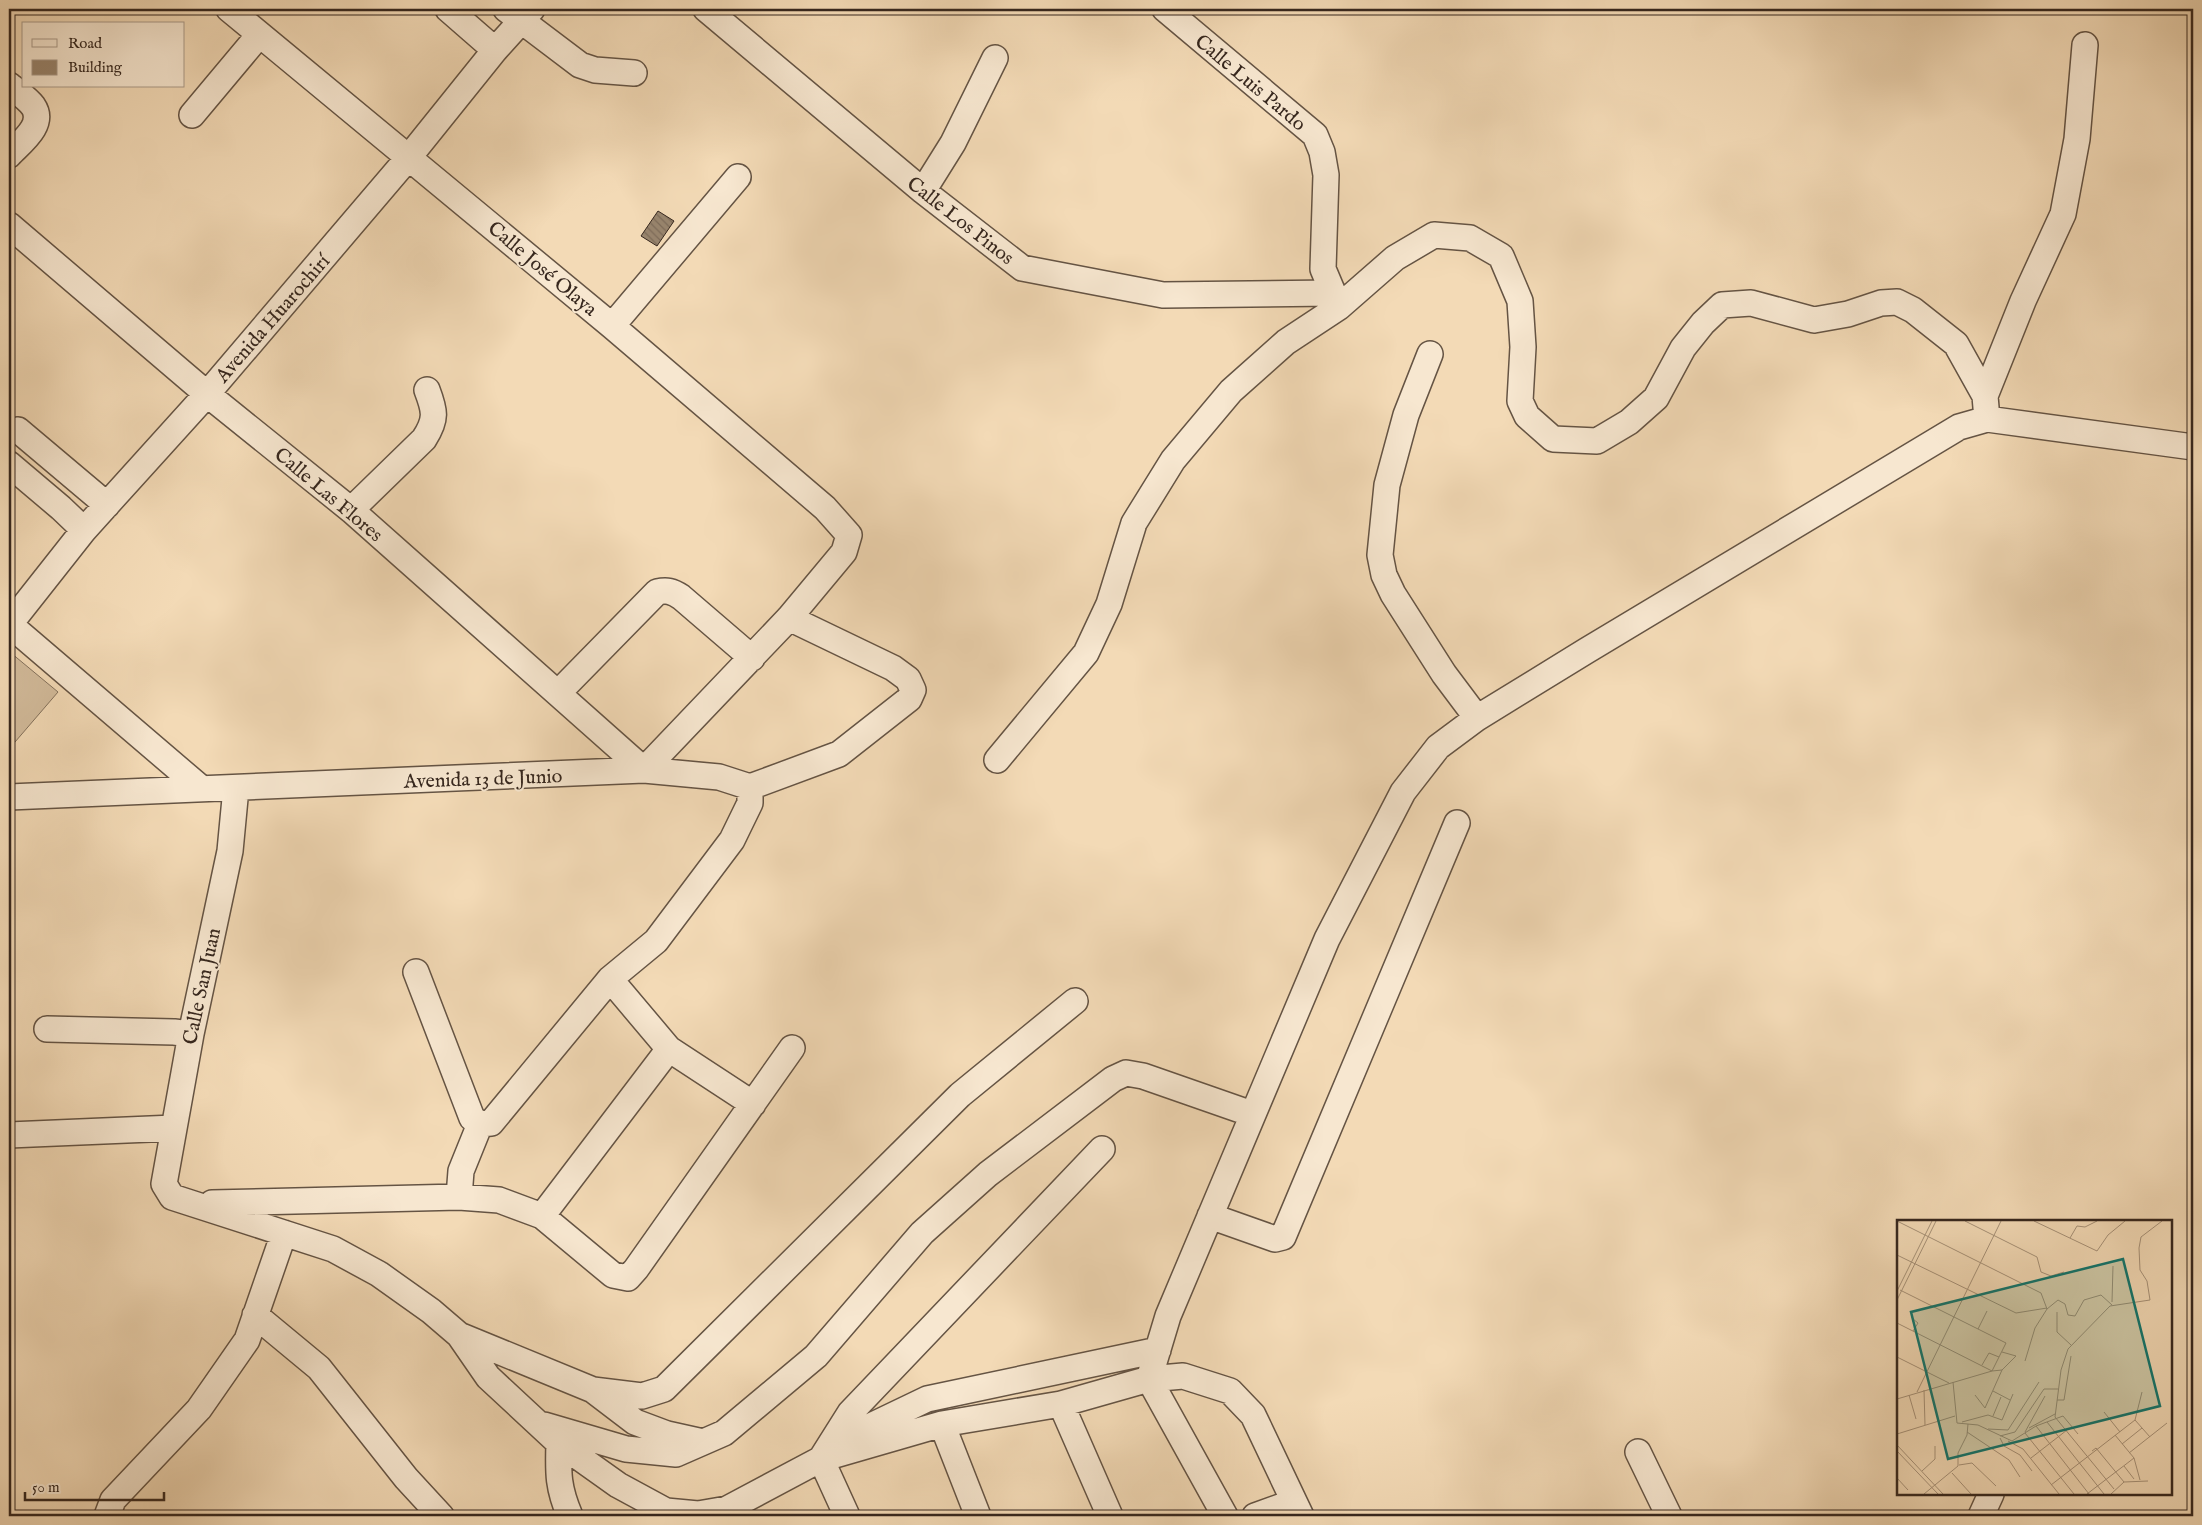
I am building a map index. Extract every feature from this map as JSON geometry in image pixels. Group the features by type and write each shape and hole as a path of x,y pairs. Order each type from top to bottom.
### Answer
{"street":[{"name":"Calle José Olaya","path":"229,9 612,326 825,508 849,535 844,552 789,618"},
{"path":"448,9 495,50"},
{"name":"Calle Los Pinos","path":"706,9 923,191 1022,268 1163,295 1336,300"},
{"name":"Calle Luis Pardo","path":"1165,9 1315,135 1322,152 1326,175 1323,269 1336,300"},
{"path":"520,13 580,65 595,70 634,73"},
{"name":"Avenida Huarochirí","path":"9,625 84,530 207,394 409,157 495,50 520,13"},
{"path":"192,115 259,35"},
{"path":"1225,1516 1149,1379 1168,1316 1327,939 1403,792 1438,747 1477,718 1959,427 1986,408 2023,301 2063,214 2078,139 2085,45"},
{"path":"923,191 953,143 995,58"},
{"path":"9,85 34,106 36,127 9,155"},
{"path":"612,326 738,177"},
{"name":"Calle Las Flores","path":"9,225 207,394 351,510 644,770"},
{"path":"997,760 1086,653 1109,604 1134,523 1173,460 1232,391 1286,342 1336,300 1395,258 1434,235 1470,238 1501,256 1520,301 1523,347 1520,400 1527,416 1553,439 1597,441 1629,422 1656,398 1683,348 1703,323 1722,305 1751,303 1814,320 1848,314 1881,302 1897,302 1913,310 1956,344 1986,408"},
{"path":"1430,354 1406,415 1387,485 1380,555 1384,575 1393,594 1444,674 1477,718"},
{"path":"351,510 424,439 430,429 435,412 427,390"},
{"path":"1986,408 2193,447"},
{"path":"18,430 107,505"},
{"path":"9,464 84,530"},
{"path":"558,693 657,592 666,590 674,592 681,597 752,658"},
{"path":"416,972 472,1118 480,1124 491,1123 610,979 656,941 732,840 750,803 750,787 839,754 909,700 912,690 908,679 893,668 789,618 644,770"},
{"path":"9,625 202,789"},
{"name":"Avenida 13 de Junio","path":"9,797 644,770 719,777 750,787"},
{"name":"Calle San Juan","path":"192,1204 172,1197 164,1184 191,1034 230,851 236,788"},
{"path":"1210,1216 1275,1239 1283,1237 1457,824"},
{"path":"610,979 669,1049 752,1104"},
{"path":"592,1390 642,1396 664,1389 960,1096 1075,1001"},
{"path":"48,1029 191,1034"},
{"path":"192,1204 459,1197 499,1200 542,1216 613,1275 628,1278 642,1261 792,1048"},
{"path":"542,1216 669,1049"},
{"path":"537,1423 626,1449 676,1454 724,1433 816,1356 922,1233 981,1180 1112,1079 1126,1073 1143,1076 1252,1114"},
{"path":"459,1197 461,1171 480,1124"},
{"path":"9,1135 174,1128"},
{"path":"821,1459 850,1413 1102,1150"},
{"path":"192,1204 333,1249 379,1274 431,1311 459,1335 488,1377 559,1443 618,1484 666,1511 716,1514 821,1459 854,1434 928,1399 1158,1350"},
{"path":"107,1516 113,1500 199,1409 247,1340 284,1233"},
{"path":"255,1315 319,1368 406,1478 441,1516"},
{"path":"459,1335 592,1390 635,1422 667,1434 703,1442"},
{"path":"821,1459 942,1424 1061,1404 1149,1379 1183,1376 1230,1390 1252,1415 1297,1509 1255,1516"},
{"path":"1061,1404 1110,1516"},
{"path":"942,1424 978,1516"},
{"path":"559,1443 558,1478 561,1493 570,1516"},
{"path":"1638,1452 1669,1516"},
{"path":"821,1459 848,1516"},
{"path":"618,1484 641,1516"},
{"path":"1981,1516 1991,1495"}],"shaded area":[{"path":"11,653 58,692 9,749 9,656"}],"building":[{"path":"658,211 674,221 657,246 641,236"}]}
